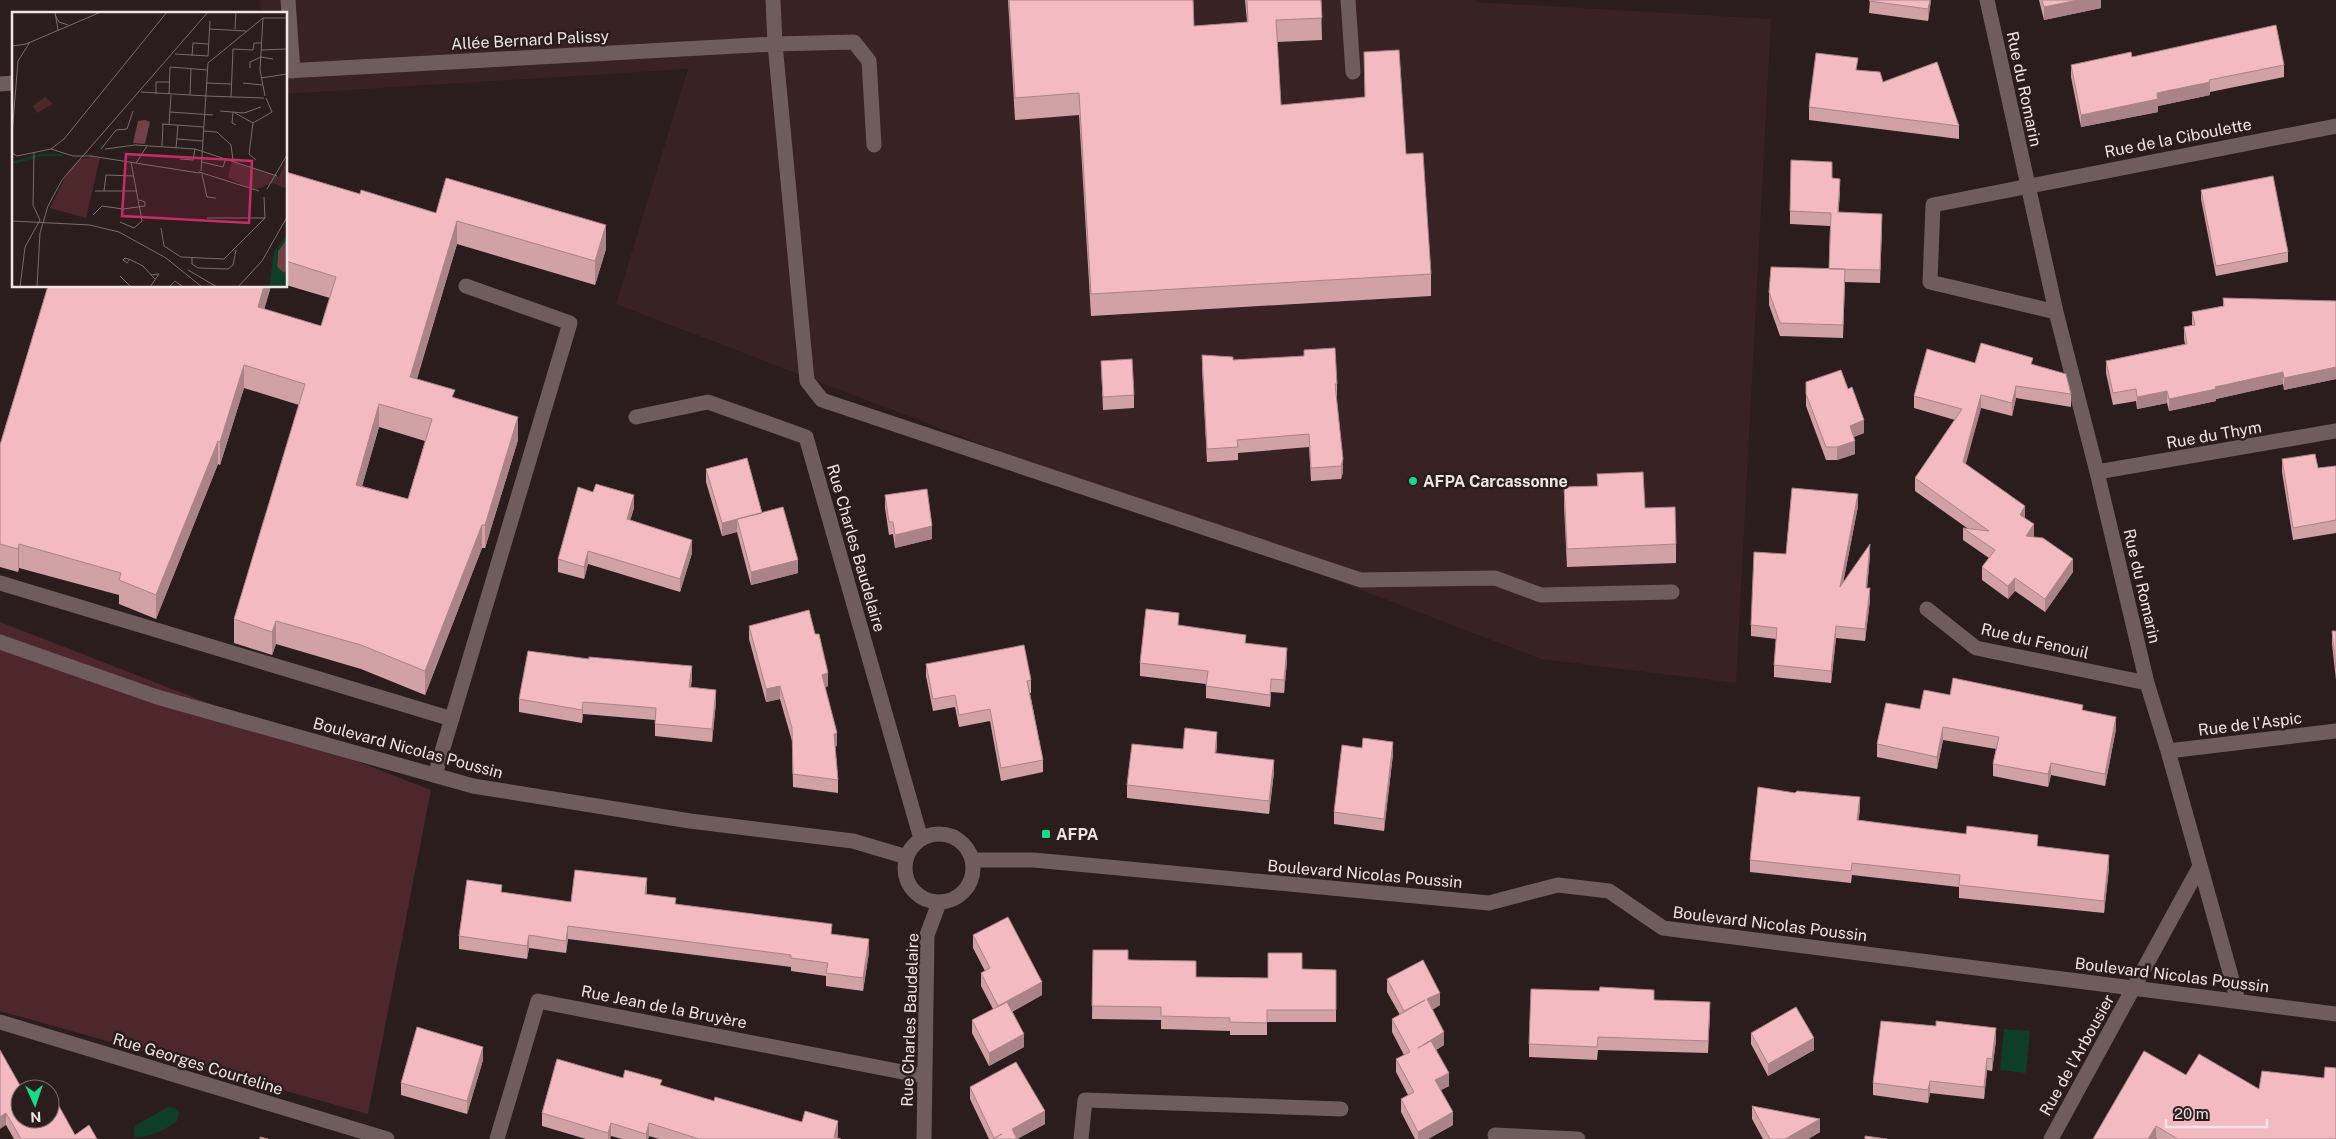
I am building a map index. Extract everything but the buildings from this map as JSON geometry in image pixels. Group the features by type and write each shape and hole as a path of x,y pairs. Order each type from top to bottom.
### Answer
{"street":[{"path":"288,0 289,71"},
{"path":"773,0 775,44 807,381 822,400 1361,580 1495,578 1541,595 1672,592"},
{"path":"1348,0 1353,72"},
{"name":"Rue du Romarin","path":"1987,0 2026,185 2147,683 2238,1001"},
{"name":"Allée Bernard Palissy","path":"289,71 775,44 854,42 869,61 874,145"},
{"name":"Rue de la Ciboulette","path":"2026,185 2336,126"},
{"path":"2026,185 1933,205 1930,282 2056,312"},
{"path":"435,775 570,323 466,286"},
{"name":"Rue Charles Baudelaire","path":"636,417 708,402 806,437 921,840"},
{"name":"Rue du Thym","path":"2097,472 2336,431"},
{"path":"0,583 452,719"},
{"name":"Rue du Fenouil","path":"1926,609 1976,648 2147,683"},
{"name":"Boulevard Nicolas Poussin","path":"0,642 157,697 473,786 690,821 853,841 907,856"},
{"name":"Rue de l'Aspic","path":"2168,751 2336,731"},
{"path":"942,834 953,837 966,846 973,860 972,881 966,890 954,899 939,903 920,896 906,878 907,856 912,847 921,840 931,835 942,834"},
{"name":"Boulevard Nicolas Poussin","path":"973,860 1034,860 1489,903 1558,885 1609,891 1663,928 2336,1014"},
{"path":"2134,988 2200,866"},
{"name":"Rue Charles Baudelaire","path":"924,1139 927,935 939,903"},
{"name":"Rue de l'Arbousier","path":"2051,1139 2134,988"},
{"name":"Rue Jean de la Bruyère","path":"497,1139 538,1002 924,1076"},
{"name":"Rue Georges Courteline","path":"0,1022 349,1134 387,1139"},
{"path":"1081,1139 1085,1100 1341,1109"},
{"path":"1494,1135 1578,1139"}],"shaded area":[{"name":"AFPA Carcassonne","path":"260,0 1476,0 1476,2 1771,19 1736,683 1541,659 616,304 688,69 288,94 288,12 261,12"},
{"path":"0,622 431,790 368,1114 0,1011"},
{"path":"2004,1029 2030,1031 2026,1073 2000,1070"},
{"path":"168,1107 175,1108 179,1112 178,1120 157,1133 134,1137 136,1125"}],"place":[{"name":"AFPA Carcassonne","path":"1413,481"},
{"name":"AFPA","path":"1046,834"}]}
